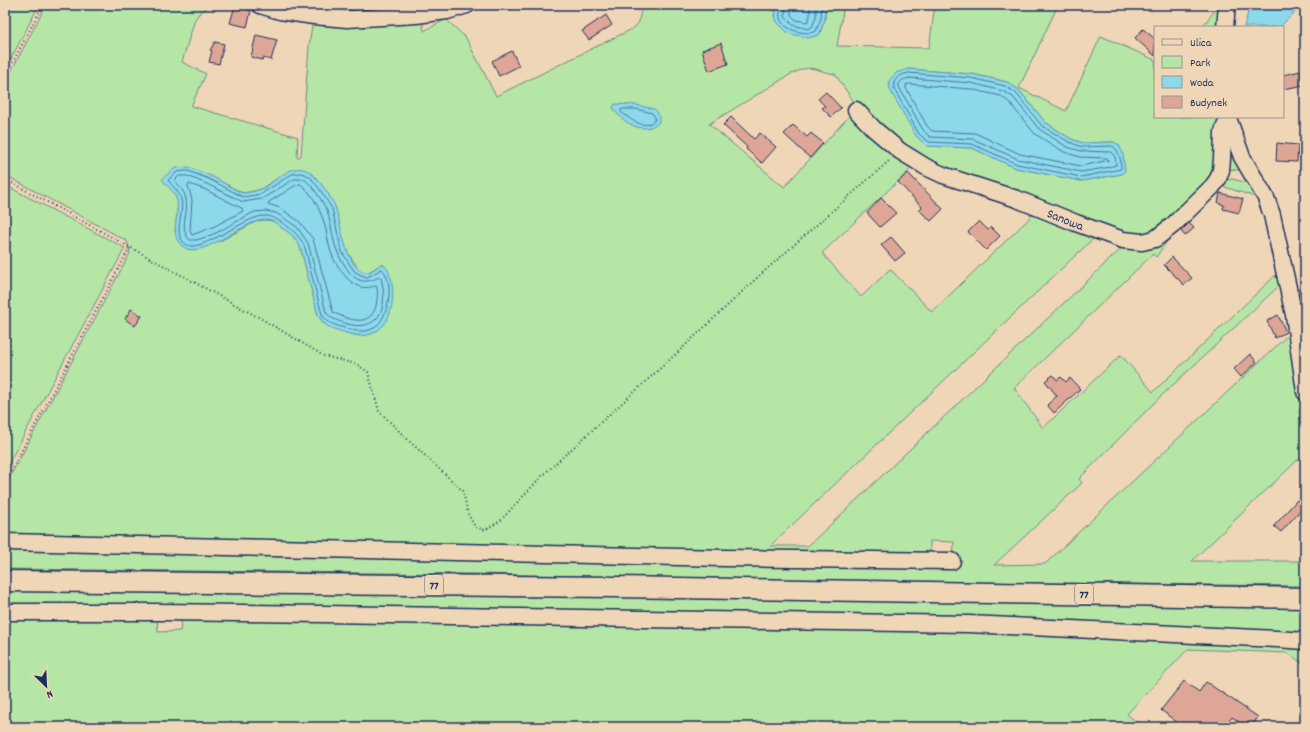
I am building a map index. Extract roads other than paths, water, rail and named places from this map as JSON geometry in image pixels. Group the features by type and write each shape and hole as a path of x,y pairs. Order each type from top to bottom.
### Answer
{"main road":[{"name":"77","path":"5,581 672,588 1305,598"}],"street":[{"path":"260,5 280,11 307,10 347,19 416,15 447,11 467,5"},
{"path":"1225,26 1227,5"},
{"name":"Sanowa","path":"856,110 874,129 900,151 926,167 943,175 1017,199 1123,240 1142,242 1155,239 1212,187 1218,179 1222,159 1225,126 1228,120"},
{"name":"Sanowa","path":"1228,120 1242,157 1266,198 1272,215 1294,315 1305,392"},
{"path":"5,542 724,558 952,561"},
{"path":"5,612 159,612 963,624 1269,638 1305,641"}],"water":[{"path":"777,5 825,5 825,19 819,35 808,38 788,33 777,22 775,17"},
{"path":"1250,5 1302,5 1281,26 1244,26"},
{"path":"908,69 972,74 1007,82 1019,90 1045,122 1071,139 1083,143 1114,142 1119,145 1123,154 1125,171 1122,174 1081,181 1016,168 972,148 927,146 916,136 890,90 889,81 896,73"},
{"path":"615,104 636,105 654,109 658,113 659,122 646,128 634,126 628,123 617,113 613,108"},
{"path":"188,167 211,176 243,193 265,187 293,170 300,168 307,170 321,183 332,200 336,209 348,253 357,268 363,272 368,272 382,264 388,270 393,293 391,308 386,322 381,328 367,335 355,335 331,328 326,325 318,315 299,245 290,233 271,221 258,221 203,248 193,250 185,248 180,243 175,233 177,207 176,198 162,179 175,168"}]}
